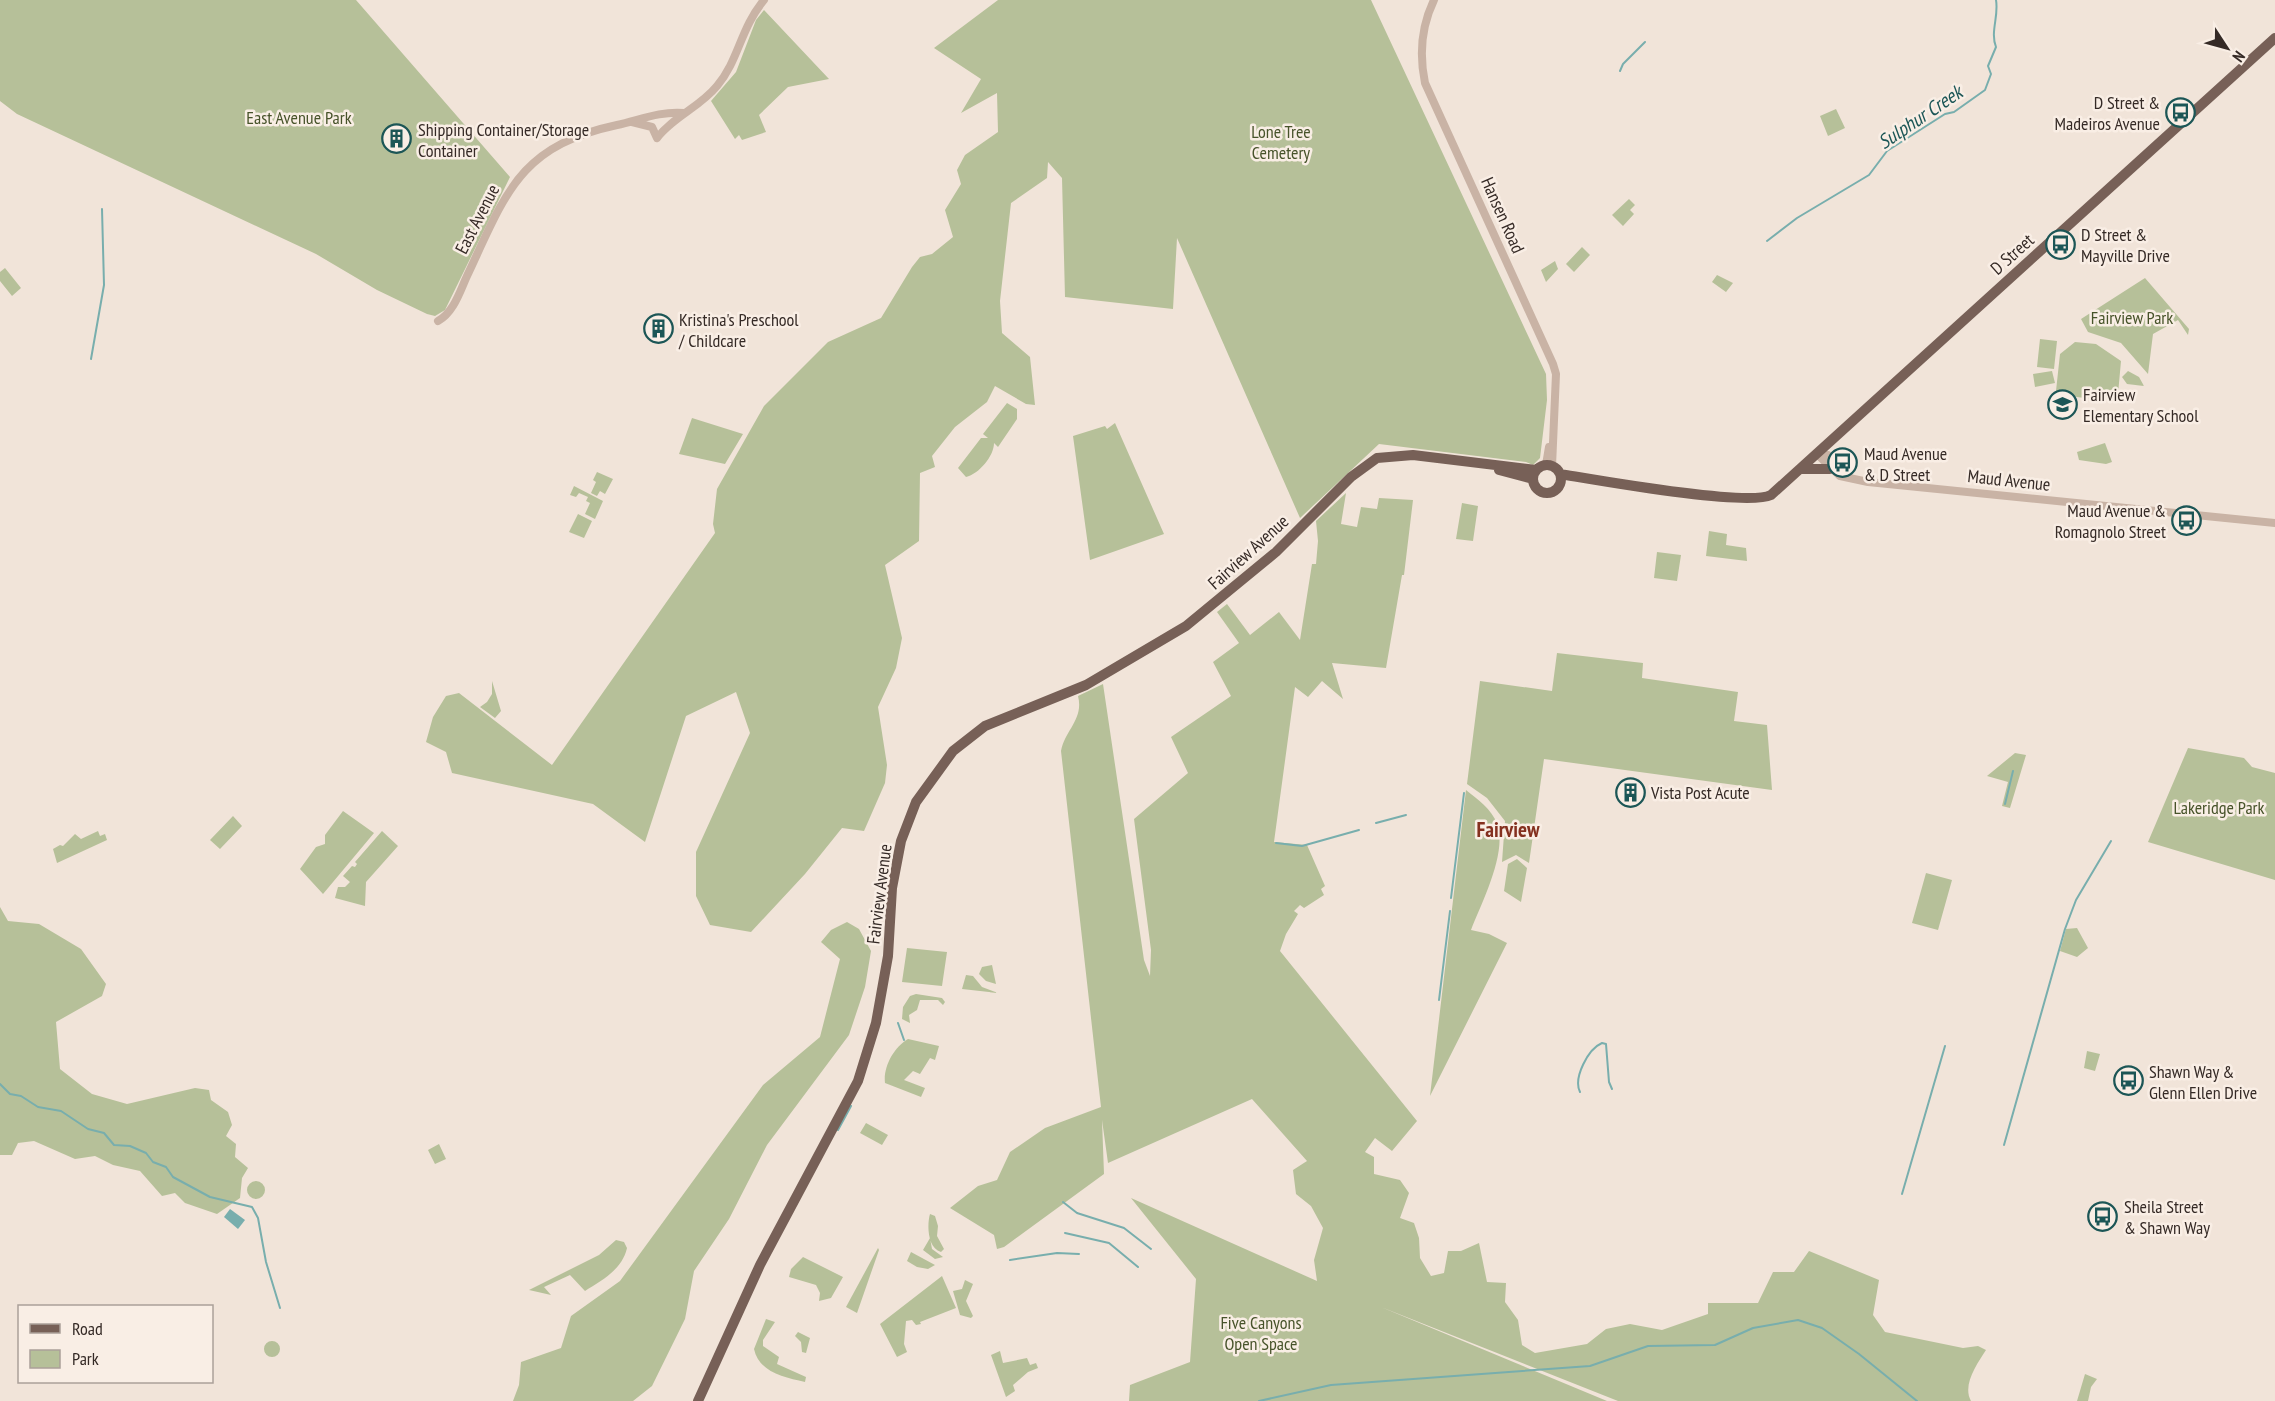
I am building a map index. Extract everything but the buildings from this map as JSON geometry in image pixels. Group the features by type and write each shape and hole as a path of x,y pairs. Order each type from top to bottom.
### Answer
{"main road":[{"name":"D Street","path":"1560,478 1745,498 1763,499 1771,495 2275,38"},
{"name":"Fairview Avenue","path":"698,1401 760,1265 858,1081 876,1023 888,956 892,888 901,841 916,802 953,751 985,726 1086,685 1186,626 1276,552 1352,477 1377,458 1413,455 1494,467 1541,470"},
{"path":"1800,469 1830,469"},
{"path":"1541,470 1560,478 1555,490 1546,493 1537,489 1541,470"}],"street":[{"path":"629,122 652,127 657,138 666,127 707,96 723,78 748,20 764,0"},
{"name":"Hansen Road","path":"1434,0 1427,14 1421,44 1425,83 1556,374 1551,444 1541,470"},
{"name":"East Avenue","path":"438,321 453,306 505,195 546,150 600,128 668,111 684,113"},
{"path":"1817,454 1828,455 1849,476"},
{"name":"Maud Avenue","path":"1817,454 1830,469 1840,476 1849,476 1869,482 2275,523"}],"green space":[{"name":"East Avenue Park","path":"0,0 356,0 510,177 445,310 435,316 427,314 377,290 316,254 17,114 0,101"},
{"name":"Lone Tree Cemetery","path":"998,0 1371,0 1546,374 1547,400 1540,458 1533,465 1526,462 1379,444 1300,518 1177,238 1173,309 1065,297 1062,178 1048,162 1047,178 1011,203 1000,301 1002,333 1030,357 1035,405 1026,404 995,386 987,402 955,427 932,456 935,467 920,473 919,541 885,565 902,638 896,668 878,707 887,765 885,783 864,831 842,828 805,874 751,932 710,925 696,896 696,852 750,733 736,692 686,716 645,842 593,804 452,773 446,752 426,742 433,717 446,696 459,693 552,765 715,533 713,524 717,489 764,406 828,342 881,318 920,257 932,254 953,237 945,210 961,184 957,170 965,155 998,132 997,93 961,113 981,79 934,48"},
{"path":"764,10 829,79 788,87 759,115 766,132 742,140 739,135 735,139 711,101 736,72 756,20"},
{"path":"1836,109 1845,128 1828,136 1820,116"},
{"path":"1629,199 1635,205 1630,210 1634,214 1623,226 1612,215"},
{"path":"1582,247 1590,255 1574,272 1566,264"},
{"path":"1555,261 1558,269 1546,282 1541,270"},
{"path":"5,268 21,288 12,296 0,281 0,272"},
{"path":"1717,275 1733,283 1726,292 1712,282"},
{"name":"Fairview Park","path":"2145,278 2189,329 2188,335 2178,320 2153,334 2148,374 2121,343 2088,332 2081,319"},
{"path":"2040,339 2057,341 2054,369 2037,367"},
{"path":"2075,342 2096,344 2121,361 2118,394 2087,398 2056,391 2060,354"},
{"path":"2052,371 2055,383 2035,387 2033,374"},
{"path":"2128,371 2139,377 2144,386 2127,384 2122,377"},
{"path":"1007,403 1017,409 1017,419 998,447 994,443 985,464 966,477 958,468 981,438 988,438 983,434"},
{"path":"692,418 743,434 725,464 679,454"},
{"path":"1115,423 1164,534 1090,560 1073,436 1105,426 1107,429"},
{"path":"2105,443 2112,462 2106,464 2079,460 2077,452"},
{"path":"597,472 613,479 605,494 600,491 597,496 591,493"},
{"path":"574,486 603,501 595,519 585,514 590,503 586,501 588,497 579,493 576,497 570,495"},
{"name":"Five Canyons Open Space","path":"1346,493 1341,524 1357,527 1361,507 1377,509 1379,498 1413,500 1404,575 1402,575 1386,668 1332,663 1343,699 1322,681 1308,697 1295,687 1274,842 1307,845 1325,886 1321,889 1324,895 1304,908 1300,905 1294,911 1298,914 1286,934 1280,951 1417,1121 1392,1151 1375,1138 1365,1152 1374,1157 1374,1174 1400,1180 1409,1193 1400,1218 1414,1223 1419,1238 1420,1258 1431,1276 1444,1273 1448,1251 1461,1251 1479,1243 1487,1282 1506,1283 1505,1302 1518,1320 1522,1345 1535,1353 1587,1344 1606,1329 1630,1324 1662,1330 1708,1314 1708,1303 1758,1303 1773,1272 1794,1272 1809,1251 1879,1280 1873,1315 1885,1332 1963,1348 1978,1346 1986,1350 1969,1382 1971,1401 1618,1401 1381,1307 1607,1401 1129,1401 1130,1385 1190,1362 1196,1279 1131,1198 1317,1281 1314,1260 1323,1228 1311,1206 1296,1194 1293,1170 1307,1161 1252,1099 1108,1163 1102,1120 1104,1174 1004,1247 997,1249 994,1235 950,1208 978,1186 997,1180 1010,1152 1045,1128 1101,1107 1061,751 1076,718 1078,696 1103,684 1144,960 1150,976 1151,950 1134,819 1188,773 1171,737 1231,696 1213,662 1239,643 1217,612 1227,604 1250,635 1279,612 1300,640 1312,564 1316,564 1318,541 1316,521"},
{"path":"1462,503 1478,506 1473,541 1456,539"},
{"path":"578,514 592,521 584,538 569,532"},
{"path":"1709,531 1727,534 1726,545 1746,548 1747,561 1706,556"},
{"path":"1657,552 1681,555 1677,581 1654,578"},
{"path":"1557,653 1643,663 1642,678 1738,692 1734,721 1767,725 1772,790 1544,759 1529,863 1516,855 1502,862 1505,821 1487,798 1467,784 1480,681 1552,691"},
{"path":"492,681 501,711 495,718 480,707 492,694"},
{"name":"Lakeridge Park","path":"2188,748 2244,758 2252,767 2275,773 2275,880 2148,842"},
{"path":"2015,753 2026,755 2010,808 2002,806 2008,782 1987,776"},
{"path":"1466,790 1492,814 1499,836 1499,849 1492,878 1471,930 1489,934 1507,943 1430,1096"},
{"path":"343,811 374,833 323,894 300,869 316,847 325,844 325,835"},
{"path":"233,816 242,826 220,849 210,840"},
{"path":"98,831 100,836 105,834 107,840 57,863 53,849 60,845 63,846 75,834 81,839"},
{"path":"382,831 398,846 366,882 365,906 335,898 338,887 345,887 350,882 343,876 352,866 355,867 357,864 355,862"},
{"path":"1517,859 1527,868 1521,902 1504,891 1508,864"},
{"path":"1926,873 1952,880 1938,930 1912,923"},
{"path":"0,907 8,921 39,924 81,949 106,984 102,996 56,1022 60,1069 92,1094 127,1104 195,1088 209,1090 211,1100 228,1112 232,1125 226,1136 236,1144 235,1157 248,1168 242,1178 240,1198 217,1214 185,1203 175,1193 162,1196 140,1171 113,1165 95,1156 75,1159 34,1141 18,1143 12,1155 0,1155"},
{"path":"847,922 859,929 871,951 865,987 849,1035 767,1145 729,1219 694,1271 685,1319 652,1386 633,1401 513,1401 519,1385 521,1362 561,1348 571,1316 620,1281 763,1085 820,1037 840,959 821,942 831,930"},
{"path":"2077,928 2088,948 2077,957 2060,951 2066,929"},
{"path":"907,948 947,952 942,986 902,982"},
{"path":"992,965 996,984 986,981 979,974 982,967"},
{"path":"966,975 973,976 982,987 998,993 962,989"},
{"path":"916,994 942,998 945,1002 943,1005 938,1000 920,1000 917,1010 909,1015 910,1023 902,1019 903,1007 910,996"},
{"path":"908,1039 939,1046 935,1060 930,1058 920,1074 913,1071 904,1080 925,1088 921,1097 885,1083 890,1058"},
{"path":"2087,1051 2100,1054 2095,1071 2084,1068"},
{"path":"866,1123 888,1135 882,1145 860,1133"},
{"path":"439,1144 446,1159 435,1164 428,1150"},
{"path":"256,1181 262,1184 265,1190 262,1196 256,1199 250,1196 247,1190 250,1184"},
{"path":"930,1214 935,1216 938,1226 937,1236 944,1249 941,1252 936,1250 931,1241 928,1229"},
{"path":"930,1238 932,1249 943,1257 935,1259 923,1250"},
{"path":"616,1240 624,1242 627,1248 621,1262 610,1274 585,1291 570,1275 544,1287 551,1295 529,1290 599,1255"},
{"path":"878,1248 879,1250 857,1313 846,1307"},
{"path":"911,1252 935,1265 928,1269 917,1267 907,1261"},
{"path":"803,1257 843,1277 831,1298 819,1301 820,1293 816,1285 789,1277 791,1269"},
{"path":"942,1276 956,1308 920,1322 921,1324 916,1325 912,1320 906,1321 904,1344 907,1352 897,1357 880,1324"},
{"path":"965,1280 973,1284 966,1301 973,1316 971,1318 960,1315 953,1291 962,1289"},
{"path":"766,1319 775,1322 763,1340 763,1346 779,1357 777,1364 806,1377 805,1382 773,1372 757,1357 754,1349"},
{"path":"798,1332 810,1338 806,1353 802,1352 801,1342 795,1336"},
{"path":"272,1341 280,1349 272,1357 264,1349"},
{"path":"1000,1351 1003,1363 1027,1358 1030,1365 1036,1363 1038,1368 1028,1372 1013,1385 1015,1391 1006,1397 991,1355"},
{"path":"2085,1374 2097,1379 2091,1387 2088,1401 2077,1401"}],"water":[{"path":"230,1209 245,1220 238,1229 224,1217"}],"waterway":[{"name":"Sulphur Creek","path":"1767,241 1797,218 1869,175 1887,151 1945,114 1954,112 1985,90 1991,74 1988,66 1996,47 1994,41 1996,0"},
{"path":"1620,71 1623,64 1645,42"},
{"path":"91,359 104,285 102,209"},
{"path":"2005,804 2013,771"},
{"path":"1451,898 1464,793"},
{"path":"1376,823 1406,815"},
{"path":"1276,843 1302,846 1359,830"},
{"path":"2004,1145 2065,929 2076,900 2111,841"},
{"path":"1439,1000 1450,911"},
{"path":"898,1023 904,1040"},
{"path":"1580,1092 1578,1086 1583,1064 1592,1051 1602,1043 1606,1044 1609,1082 1612,1089"},
{"path":"1902,1194 1945,1046"},
{"path":"0,1084 10,1094 21,1096 38,1107 61,1111 88,1129 104,1133 114,1145 130,1146 146,1153 153,1162 166,1167 173,1177 210,1197 252,1207 258,1218 266,1262 280,1308"},
{"path":"838,1130 851,1106"},
{"path":"1063,1202 1077,1213 1124,1228 1151,1249"},
{"path":"1065,1233 1109,1243 1138,1267"},
{"path":"1010,1260 1057,1253 1079,1254"},
{"path":"1259,1401 1331,1385 1590,1366 1648,1346 1715,1345 1753,1328 1798,1320 1822,1328 1859,1354 1917,1401"}],"place":[{"name":"D Street & Madeiros Avenue","path":"2181,112"},
{"name":"Shipping Container/Storage Container","path":"397,139"},
{"name":"D Street & Mayville Drive","path":"2060,244"},
{"name":"Kristina's Preschool / Childcare","path":"658,329"},
{"name":"Fairview Elementary School","path":"2062,404"},
{"name":"Maud Avenue & D Street","path":"1843,463"},
{"name":"Maud Avenue & Romagnolo Street","path":"2187,520"},
{"name":"Vista Post Acute","path":"1630,792"},
{"name":"Shawn Way & Glenn Ellen Drive","path":"2128,1081"},
{"name":"Sheila Street & Shawn Way","path":"2103,1216"}],"district":[{"name":"Fairview","path":"1508,829"}]}
